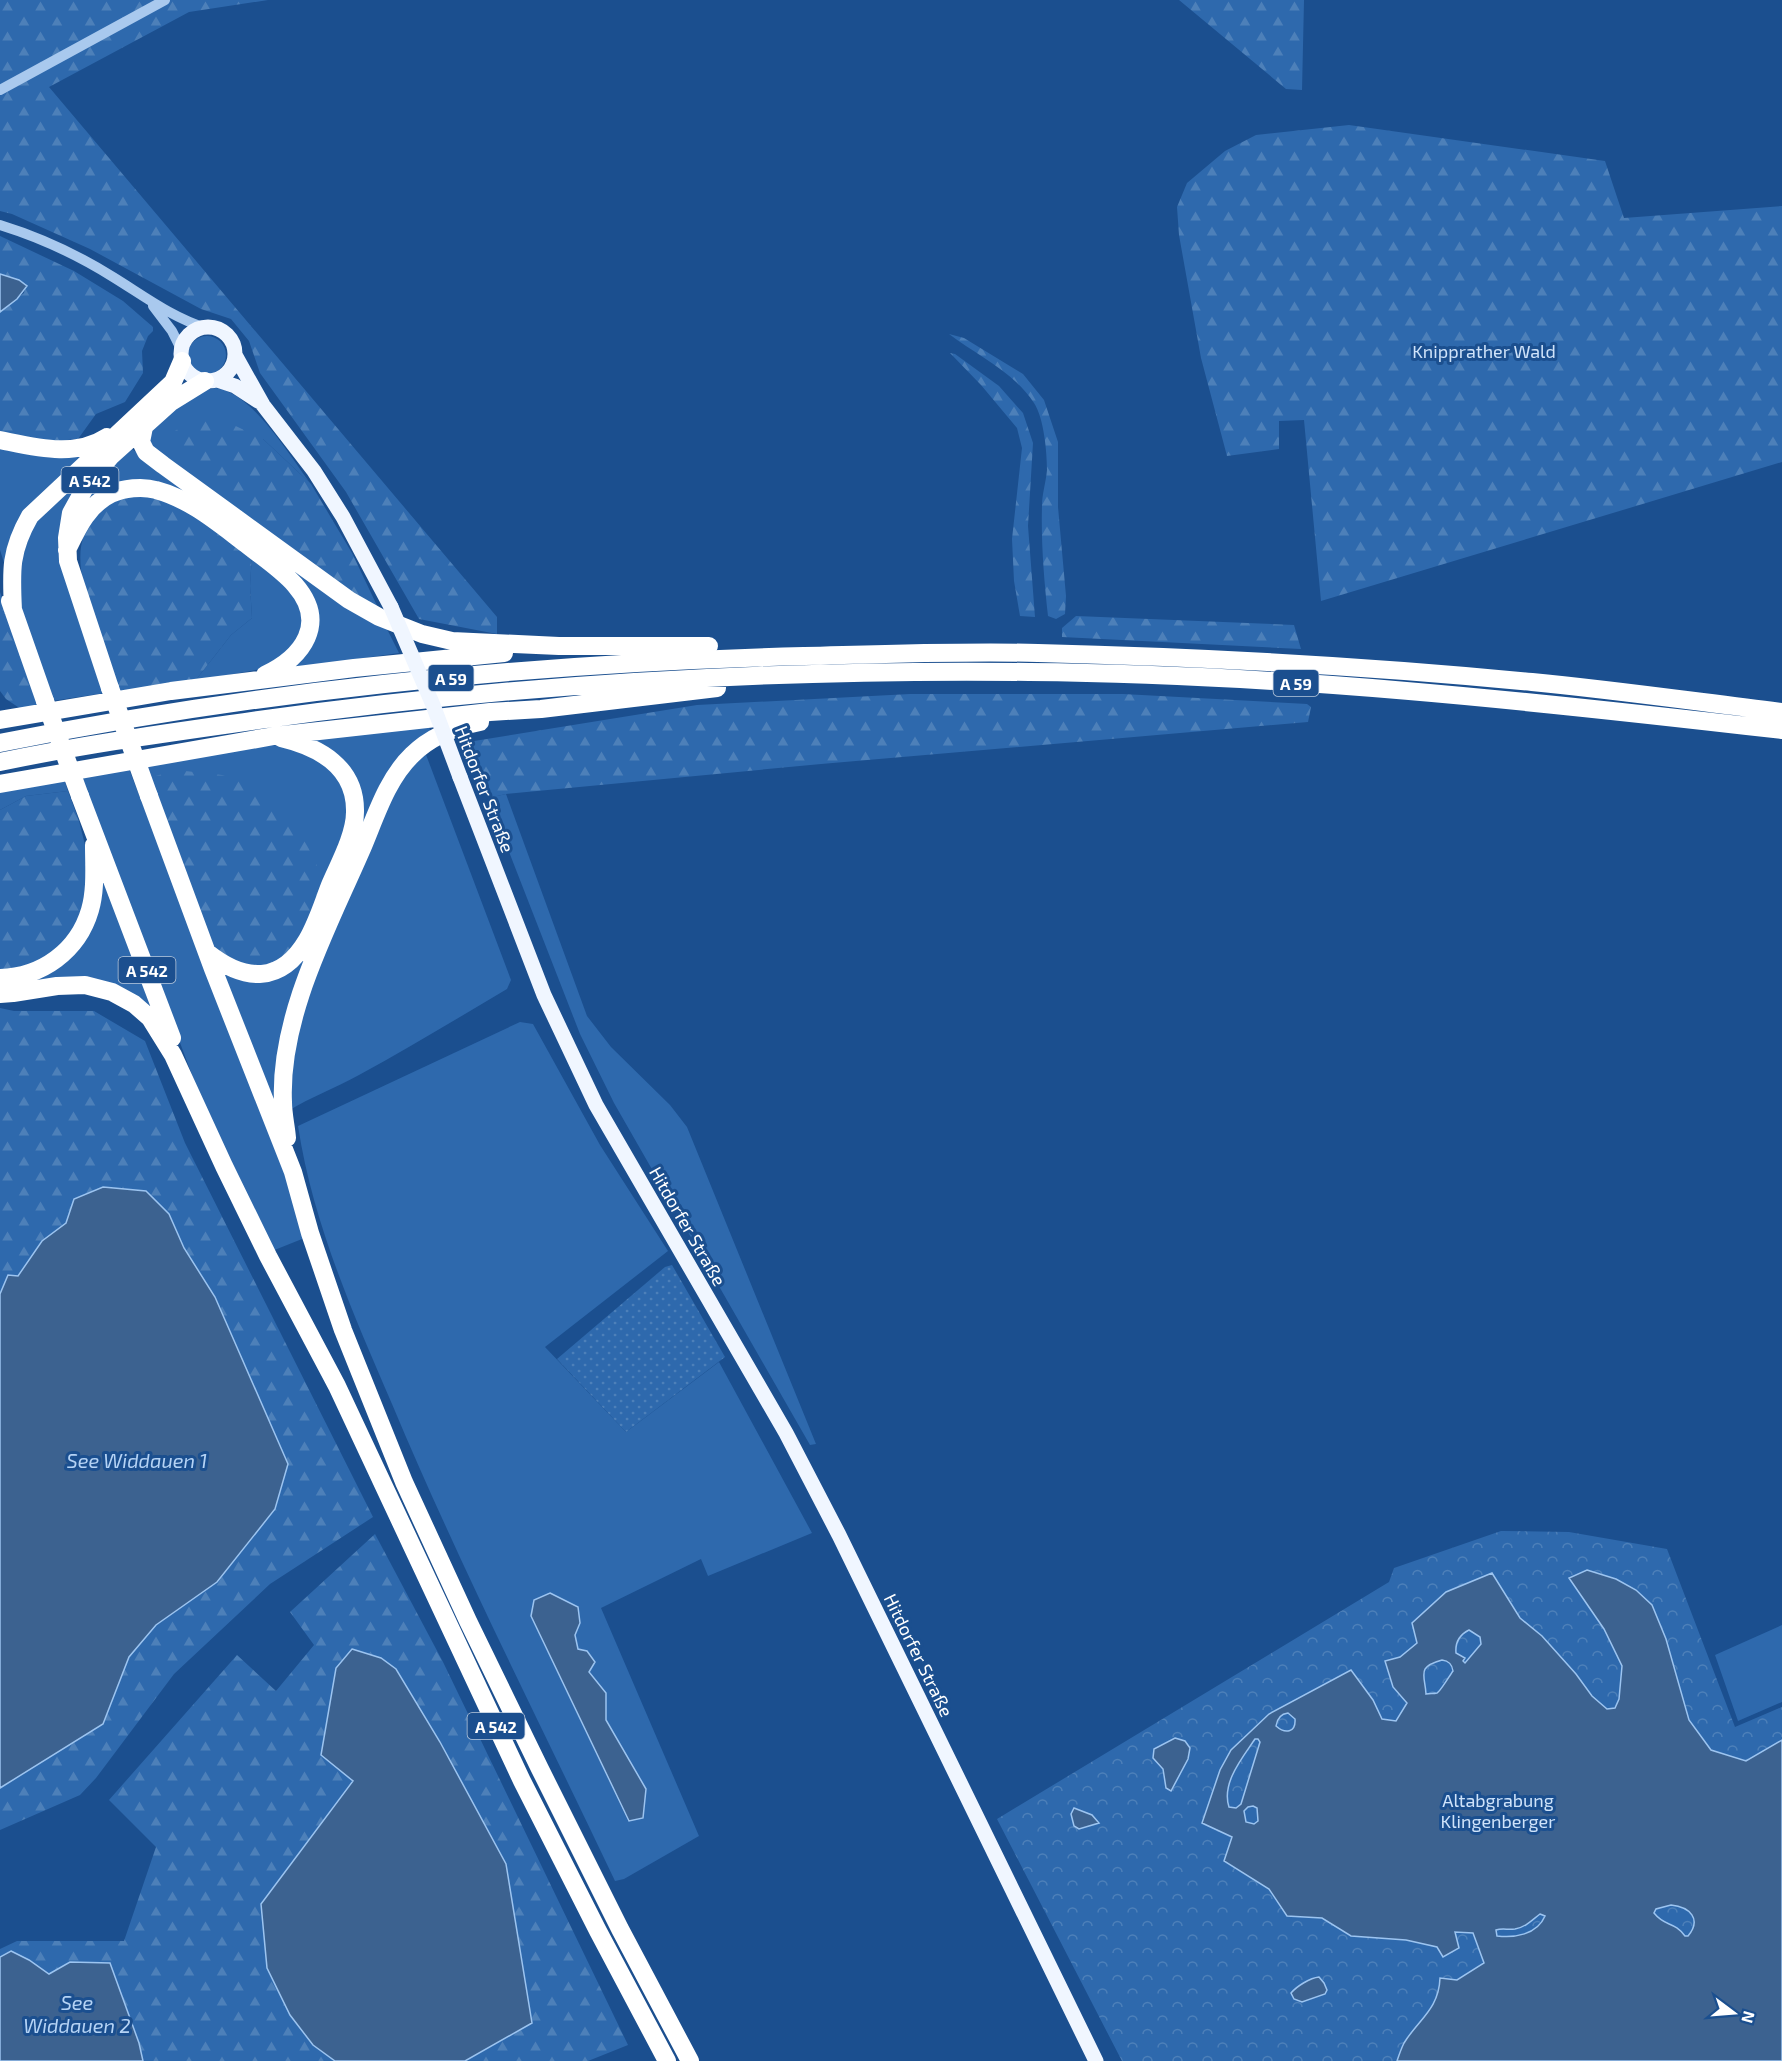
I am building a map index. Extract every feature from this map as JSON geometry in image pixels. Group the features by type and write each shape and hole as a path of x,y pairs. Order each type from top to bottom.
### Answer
{"highway":[{"name":"A 542","path":"182,356 173,382 86,486 77,500 68,525 67,550 70,571 149,796 239,1037 293,1172 343,1330 404,1482 540,1769 620,1929 690,2061"},
{"name":"A 542","path":"211,380 177,397 138,424 30,516 18,537 13,555 11,578 13,610 94,834 198,1107 224,1166 268,1256 337,1386 522,1780 667,2061"},
{"path":"0,440 57,449 78,448 98,442 138,424 141,442 146,452 154,459 350,600 379,617 422,634 452,641 559,646 866,645 907,653"},
{"path":"67,550 86,514 93,506 112,493 134,488 154,489 195,507 281,572 296,585 306,601 310,615 310,630 304,644 294,658 256,679"},
{"path":"0,572 13,610"},
{"path":"0,720 256,679 559,646"},
{"name":"A 59","path":"0,743 123,721 292,696 461,677 676,659 907,653 1057,654 1368,668 1535,683 1782,712"},
{"name":"A 59","path":"0,762 141,737 298,714 462,694 678,678 809,674 1031,672 1266,681 1532,701 1782,730"},
{"path":"0,784 274,736 766,684 809,674"},
{"path":"293,1172 283,1101 283,1079 294,1014 322,940 393,779 411,755 432,738 473,723 541,709"},
{"path":"208,953 228,967 256,975 277,970 296,957 308,939 349,842 355,812 351,789 337,765 317,750 274,736"},
{"path":"0,978 25,975 50,964 60,957 79,935 93,897 94,834"},
{"path":"0,993 85,985 112,992 134,1004 150,1018 173,1055 198,1107"}],"main road":[{"path":"206,328 223,332 229,338 235,354 230,370 211,380 190,375 182,356 187,338 199,329 206,328"},
{"name":"Hitdorfer Straße","path":"235,354 263,405 314,471 343,517 391,607 432,705 522,941 574,1060 602,1114 786,1433 834,1525 1096,2061"},
{"name":"Hitdorfer Straße","path":"211,380 235,386 263,405"}],"street":[{"path":"0,90 165,0"},
{"path":"0,225 34,237 96,267 149,301 206,328"},
{"path":"149,301 172,331 182,356"}],"green space":[{"path":"0,0 268,0 189,12 49,87 497,617 497,634 419,619 346,492 260,373 249,341 231,319 201,309 90,249 12,214 0,211"},
{"path":"1179,0 1304,0 1302,90 1286,89"},
{"name":"Knipprather Wald","path":"1349,125 1605,161 1624,218 1782,206 1782,462 1321,601 1304,420 1279,421 1279,449 1227,456 1201,358 1179,235 1177,207 1187,183 1225,151 1256,135"},
{"path":"0,236 74,271 123,301 153,327 142,351 143,373 125,402 96,414 78,439 46,442 0,433 0,312 24,293 26,284 0,274"},
{"path":"949,334 964,338 1023,374 1044,400 1058,442 1058,507 1066,596 1065,614 1056,619 1048,616 1045,589 1042,502 1047,463 1044,435 1037,409 1026,392 1006,373"},
{"path":"207,336 221,341 226,355 221,369 207,374 193,369 188,355 193,341"},
{"path":"950,353 955,354 999,386 1023,413 1033,443 1028,526 1035,617 1020,616 1014,581 1012,539 1022,448 1017,428"},
{"path":"216,388 230,392 257,413 311,484 263,439 261,530 149,449 146,436 155,423 199,391"},
{"path":"197,418 219,418 263,439 311,484 352,553 381,614 275,542 169,448 173,432"},
{"path":"0,445 83,454 66,472 6,569 0,550"},
{"path":"129,447 386,627 399,653 294,668 314,629 280,565 79,503"},
{"path":"96,464 62,525 105,693 52,701 21,606 18,571 33,525"},
{"path":"139,494 170,499 252,554 250,586 252,618 231,635 195,681 120,691 83,582 80,553 84,536 93,519 114,501"},
{"path":"252,554 300,602 304,627 293,651 261,669 195,681 231,635 252,618 250,586"},
{"path":"0,592 39,705 21,709 6,699 0,691"},
{"path":"1076,616 1294,625 1301,649 1062,637 1062,628"},
{"path":"910,694 1123,694 1307,704 1311,707 1308,722 821,764 506,794 488,798 468,742 697,705"},
{"path":"428,724 431,733 422,739 304,972 279,1114 216,966 294,963 356,797 307,740"},
{"path":"271,745 283,746 330,765 346,795 347,816 342,841 327,880 149,778 144,764"},
{"path":"425,752 511,980 507,989 433,1033 359,1075 288,1111 288,1076 305,997 398,783"},
{"path":"129,769 283,1164 307,1237 272,1251 195,1083 81,777"},
{"path":"176,770 222,775 263,789 297,822 322,877 327,880 296,951 262,970 223,958 211,943 149,778"},
{"path":"64,779 68,791 26,796 0,810 0,791"},
{"path":"68,791 79,821 87,853 89,873 81,921 57,955 0,974 0,810 26,796"},
{"path":"506,794 587,1016 611,1047 670,1105 687,1127 816,1444 810,1445 614,1103 580,1034 488,798"},
{"path":"99,868 159,1018 133,998 0,985"},
{"path":"0,1008 14,1011 94,1011 145,1041 185,1143 373,1517 270,1584 174,1674 96,1778 80,1795 0,1830 0,1788 103,1724 129,1657 156,1625 217,1582 275,1509 288,1464 215,1297 184,1248 169,1214 74,1199 66,1223 42,1241 18,1276 8,1275 0,1294"},
{"path":"520,1022 533,1024 600,1145 668,1251 545,1347 626,1432 719,1362 812,1533 708,1576 701,1559 601,1608 699,1836 624,1879 615,1881 418,1465 336,1268 314,1198 298,1126","holes":["534,1600 580,1623 575,1637 578,1653 590,1675 606,1693 606,1720 646,1789 642,1818 628,1821 531,1616"]},
{"path":"672,1265 725,1357 626,1432 557,1359 665,1267"},
{"name":"Altabgrabung Klingenberger","path":"1501,1531 1569,1532 1667,1549 1735,1727 1782,1707 1782,2061 1122,2061 997,1819 1389,1582 1394,1568"},
{"path":"375,1534 443,1662 628,2045 588,2061 465,2061 532,2023 506,1864 440,1742 396,1669 353,1781 261,1904 313,2045 335,2061 143,2061 139,2043 110,1963 70,1962 49,1974 11,1951 0,1957 0,1949 17,1941 124,1941 156,1847 109,1800 237,1655 276,1691 314,1645 290,1612"},
{"path":"1782,1625 1782,1702 1738,1721 1715,1655"}],"water":[{"path":"0,274 19,280 27,286 17,299 0,312"},
{"name":"See Widdauen 1","path":"103,1187 146,1191 169,1214 184,1248 215,1297 288,1464 275,1509 217,1582 156,1625 129,1657 103,1724 0,1788 0,1294 8,1275 18,1276 42,1241 66,1223 74,1199"},
{"name":"Altabgrabung Klingenberger","path":"1587,1570 1616,1579 1636,1590 1652,1605 1666,1639 1689,1720 1711,1750 1746,1761 1782,1740 1782,2061 1397,2061 1404,2043 1432,2006 1439,1989 1440,1978 1457,1980 1484,1963 1473,1933 1455,1932 1459,1948 1443,1957 1437,1947 1406,1940 1351,1936 1322,1918 1287,1916 1269,1889 1224,1861 1232,1837 1202,1823 1220,1770 1231,1750 1269,1714 1351,1670 1373,1700 1382,1719 1396,1721 1407,1703 1393,1687 1385,1661 1400,1657 1417,1643 1412,1623 1446,1592 1492,1573 1520,1618 1542,1636 1592,1696 1607,1709 1615,1708 1619,1699 1622,1666 1604,1629 1569,1578","holes":["1469,1630 1480,1637 1481,1644 1465,1663 1463,1661 1465,1658 1456,1653 1456,1649 1458,1639","1442,1660 1450,1663 1453,1669 1437,1693 1426,1694 1424,1672 1428,1666","1288,1713 1295,1719 1294,1727 1289,1731 1276,1726 1283,1714","1255,1739 1258,1739 1260,1742 1241,1804 1236,1808 1229,1807 1228,1789","1248,1807 1257,1808 1258,1821 1254,1824 1246,1822 1244,1811","1671,1905 1684,1908 1694,1919 1692,1930 1688,1936 1685,1936 1654,1913 1656,1909","1540,1914 1545,1916 1537,1927 1524,1934 1497,1936 1496,1930 1519,1928"]},
{"path":"550,1593 578,1607 580,1623 575,1635 578,1649 587,1651 595,1662 589,1672 606,1693 606,1720 646,1789 643,1818 629,1821 531,1616 534,1600"},
{"path":"352,1649 381,1658 396,1669 440,1742 506,1864 532,2023 465,2061 335,2061 313,2045 290,2015 267,1968 261,1904 353,1781 321,1755 336,1668"},
{"path":"1175,1738 1185,1741 1190,1748 1188,1759 1171,1791 1166,1788 1163,1769 1153,1758 1154,1749"},
{"path":"1074,1808 1092,1815 1099,1823 1079,1829 1074,1826 1071,1814"},
{"name":"See Widdauen 2","path":"11,1951 49,1974 70,1962 110,1963 139,2043 143,2061 0,2061 0,1957"},
{"path":"1319,1977 1327,1990 1325,1994 1302,2002 1294,1999 1291,1993 1294,1990"}]}
